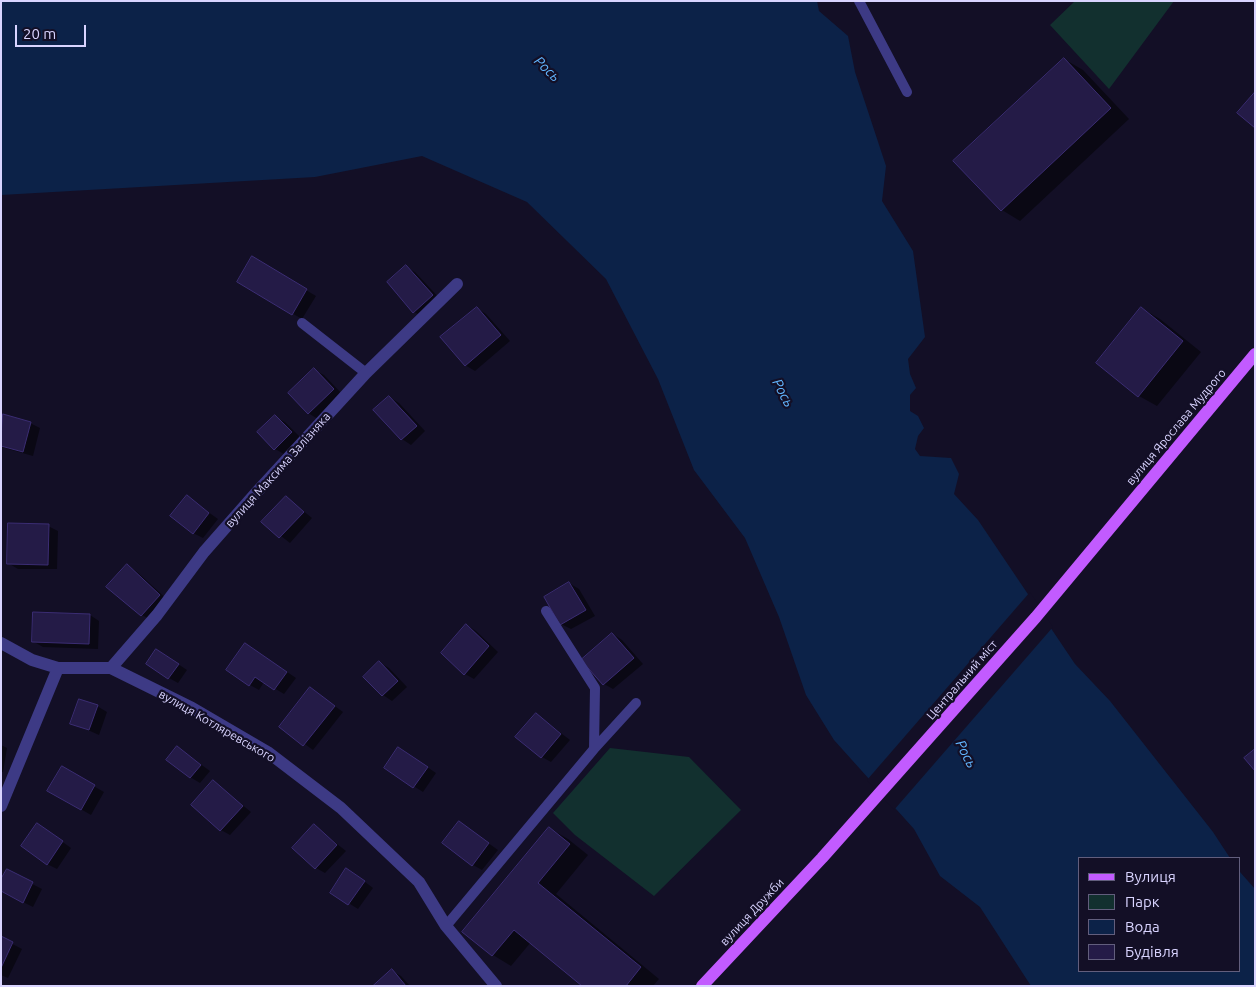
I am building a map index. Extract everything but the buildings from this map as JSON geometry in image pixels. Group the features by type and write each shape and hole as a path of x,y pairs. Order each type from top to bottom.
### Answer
{"main road":[{"name":"вулиця Ярослава Мудрого","path":"1119,516 1255,354"},
{"name":"Центральний міст","path":"822,858 1036,617 1119,516"},
{"name":"вулиця Дружби","path":"702,986 822,858"}],"street":[{"name":"вулиця Максима Залізняка","path":"111,668 157,615 204,552 366,373 457,284"},
{"name":"вулиця Котляревського","path":"1,643 32,660 58,668 111,668 192,708 269,753 327,797 419,882 446,926 491,984"},
{"path":"1,806 58,668"}],"lane":[{"path":"858,1 907,92"},
{"path":"302,323 366,373"},
{"path":"546,611 595,688 594,749"},
{"path":"446,926 594,749 636,702"}],"green space":[{"path":"1075,1 1174,1 1109,89 1050,25"},
{"path":"610,748 689,757 741,810 654,896 575,835 553,813"}],"water":[{"name":"Рось","path":"1,1 817,1 819,11 848,36 855,72 886,166 882,201 913,251 925,337 908,359 910,374 916,388 910,395 910,411 918,416 924,428 918,436 915,449 920,456 951,458 959,474 954,494 978,520 1075,664 1110,701 1213,832 1229,857 1078,857 1078,972 1241,972 1241,873 1255,889 1255,986 1031,986 980,907 940,876 914,829 834,740 806,695 779,617 745,538 694,470 658,379 606,279 527,202 422,156 315,177 1,195"}],"pier":[{"path":"1030,592 1053,627 894,810 867,780"}]}
